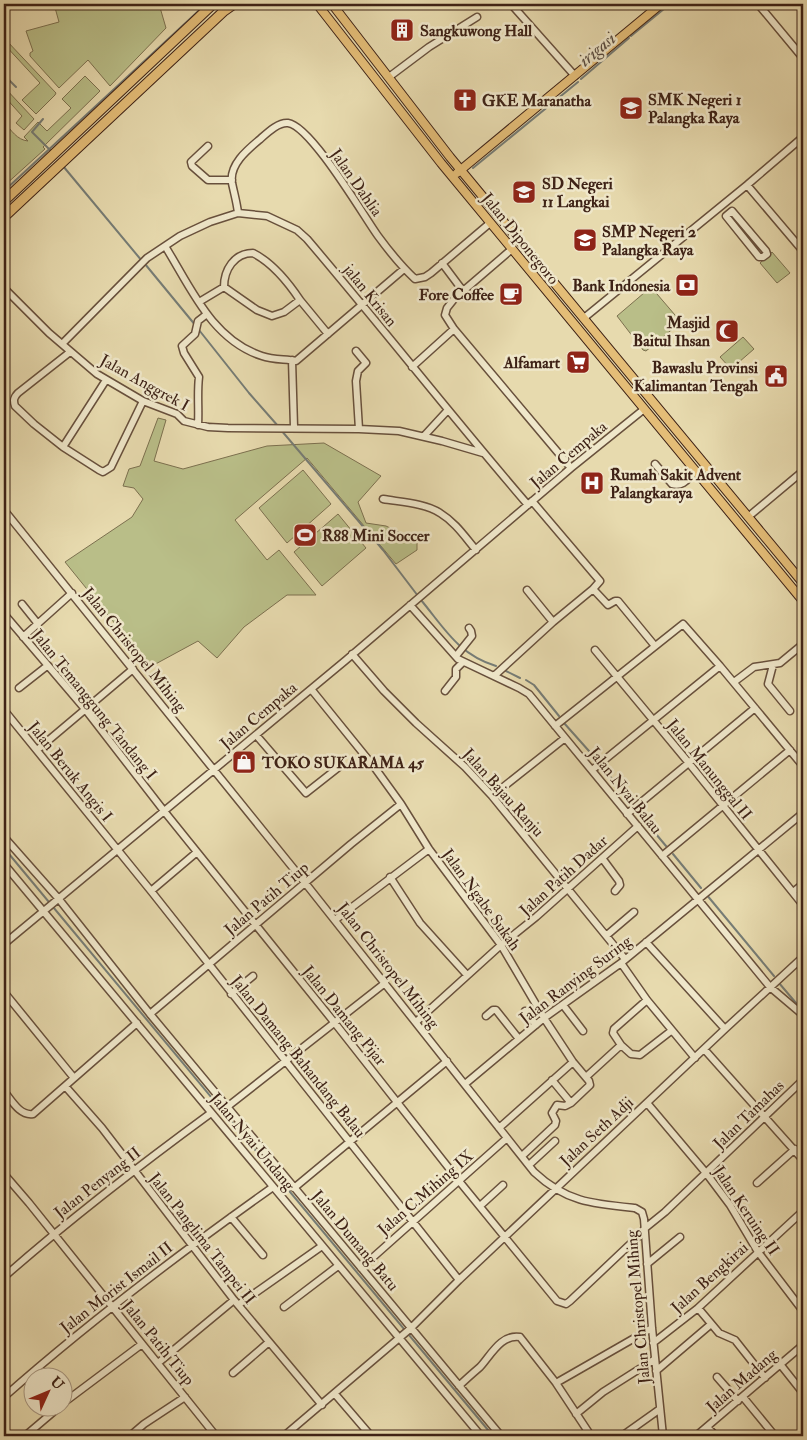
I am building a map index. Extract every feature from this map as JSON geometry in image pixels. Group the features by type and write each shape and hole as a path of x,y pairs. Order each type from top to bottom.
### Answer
{"highway":[{"path":"4,201 215,4 224,11"},
{"path":"4,217 224,11 234,4"}],"main road":[{"name":"Jalan Diponegoro","path":"317,4 388,97 490,223 803,602"},
{"name":"Jalan Diponegoro","path":"332,4 461,170 803,583"},
{"path":"453,177 574,76 652,7 661,4"},
{"path":"643,410 652,402"},
{"path":"681,455 690,447"},
{"path":"786,581 796,573"}],"street":[{"path":"511,4 574,76"},
{"path":"758,4 803,58"},
{"path":"390,77 430,47 477,17"},
{"name":"Jalan Dahlia","path":"232,180 233,172 242,156 268,132 282,124 289,123 296,127 329,163 377,234 404,269"},
{"path":"584,318 803,137"},
{"path":"208,146 191,162 192,166 208,180 232,180 238,213"},
{"path":"747,185 803,251"},
{"path":"723,205 729,213"},
{"path":"732,211 766,251 767,254 763,258 759,257 726,216 729,213 732,211"},
{"name":"jalan Krisan","path":"62,344 146,259 165,246 192,230 238,213 267,216 297,230 307,239 447,411 600,580 593,589"},
{"path":"165,246 199,302 221,332 244,349 270,359 296,361 404,269 416,279 420,279 431,273 490,223"},
{"path":"512,249 449,304 446,310 447,319 571,468"},
{"path":"224,287 224,276 232,263 242,255 253,253 281,275 328,334"},
{"path":"442,263 463,291"},
{"path":"199,302 224,287"},
{"path":"224,287 257,310 272,316 284,312 300,300"},
{"name":"Jalan Anggrek I","path":"4,288 70,352 106,380 143,401 177,414 184,421 198,424 228,428 290,428"},
{"path":"198,424 197,390 199,377 182,348 194,334 198,321 207,314"},
{"path":"412,367 454,329"},
{"path":"356,350 366,363 358,372 356,381 358,428"},
{"path":"70,352 18,393 14,402 15,406 34,424 63,447 99,470 103,472 107,470 143,401"},
{"path":"292,360 290,428 358,428 399,431 424,436 484,454"},
{"path":"63,447 106,380"},
{"name":"Jalan Cempaka","path":"4,944 311,689 571,468 643,410"},
{"path":"424,436 447,411"},
{"path":"655,464 675,485 682,484 695,472"},
{"path":"748,517 803,471"},
{"path":"382,499 429,508 439,512 460,531 476,550"},
{"name":"Jalan Christopel Mihing","path":"4,510 335,920 528,1165 539,1177 555,1189 585,1202 638,1209 643,1214 653,1342 663,1436"},
{"path":"496,673 552,622 593,589 608,605 618,601 655,646"},
{"path":"528,590 552,622"},
{"path":"23,637 72,593"},
{"name":"Jalan Nyai Balau","path":"415,601 458,653 463,662 496,673 525,691 558,724 565,738 595,768 630,811 638,826 665,854 773,984 803,1015"},
{"path":"22,604 38,624"},
{"name":"Jalan Temanggung Tandang I","path":"4,614 85,709 164,811"},
{"path":"558,724 682,624 734,682 803,766"},
{"path":"458,653 472,636 469,628"},
{"path":"734,682 754,667 780,663 803,644"},
{"name":"Jalan Manunggal II","path":"595,650 803,905"},
{"name":"Jalan Bajau Ranju","path":"352,654 384,691 416,723 466,767 492,796 607,935 647,1000 695,1058"},
{"path":"445,691 456,677 456,670 463,662"},
{"path":"773,665 768,684 790,711"},
{"path":"19,688 47,666"},
{"path":"595,768 720,666"},
{"path":"37,750 133,669"},
{"name":"Jalan Ngabe Sukah","path":"311,689 375,768 401,804 428,849 501,945 544,1018 573,1062 586,1077"},
{"path":"630,811 754,708"},
{"name":"Jalan Beruk Angis I","path":"4,710 116,850"},
{"path":"256,734 306,793 339,767"},
{"path":"492,796 565,738"},
{"path":"665,854 790,750"},
{"name":"Jalan Patih Tiup","path":"150,1014 401,804"},
{"name":"Jalan Damang Pijar","path":"164,811 548,1292 563,1304"},
{"name":"Jalan Ranying Suring","path":"465,1084 544,1018 623,961 803,813"},
{"name":"Jalan Patih Dadar","path":"416,1022 638,826"},
{"name":"Jalan Dumang Batu","path":"4,837 410,1329 501,1436"},
{"path":"335,920 428,849"},
{"name":"Jalan Damang Bahandang Balau","path":"116,850 151,891 459,1280"},
{"path":"151,891 197,852"},
{"path":"602,858 619,881 620,885 615,891"},
{"name":"Jalan Nyai Undang","path":"4,864 481,1436"},
{"path":"390,877 420,923 468,975"},
{"path":"793,892 803,884"},
{"path":"607,935 634,912"},
{"path":"646,942 725,1029"},
{"name":"Jalan Seth Adji","path":"400,1338 505,1236 803,957"},
{"path":"231,994 253,976"},
{"path":"227,1106 385,983"},
{"path":"4,992 74,1078"},
{"path":"647,1000 614,1029 613,1033 621,1045 631,1054 640,1055 671,1031"},
{"path":"563,1005 583,1031"},
{"path":"486,1016 493,1010 498,1012 519,1039"},
{"path":"525,1011 536,1025"},
{"path":"4,1091 23,1113 33,1114 40,1110 137,1023"},
{"path":"522,1156 555,1124 556,1121 552,1113 557,1106 565,1106 572,1103 590,1085 586,1077 621,1045"},
{"path":"704,1049 803,1160"},
{"path":"294,1188 447,1061"},
{"path":"499,1128 573,1062"},
{"path":"552,1080 572,1103"},
{"name":"Jalan Tamahas","path":"563,1304 570,1302 803,1080"},
{"name":"Jalan Panglima Tampei II","path":"65,1086 102,1128 236,1302 322,1405"},
{"name":"Jalan Keruing II","path":"647,1103 730,1204 758,1252 803,1309"},
{"name":"Jalan Penyang II","path":"4,1277 54,1233 133,1170 211,1113"},
{"name":"Jalan C.Mihing IX","path":"361,1268 507,1138"},
{"path":"528,1165 556,1141"},
{"path":"757,1183 795,1149"},
{"name":"Jalan Patih Tiup","path":"4,1174 54,1233 216,1436"},
{"path":"480,1206 503,1185"},
{"name":"Jalan Morist Ismail II","path":"4,1397 58,1349 112,1305 273,1187"},
{"name":"Jalan Bengkirai","path":"653,1342 698,1308 803,1211"},
{"path":"231,1217 263,1255"},
{"path":"647,1264 680,1237"},
{"path":"158,1363 236,1302 322,1246"},
{"path":"284,1307 338,1266"},
{"path":"698,1308 710,1325 721,1335 734,1340 765,1378"},
{"path":"656,1371 710,1325"},
{"path":"556,1383 652,1328"},
{"path":"459,1386 481,1366 497,1346 514,1336 522,1338 556,1383 591,1436"},
{"path":"284,1436 400,1338"},
{"path":"233,1373 269,1342"},
{"path":"72,1396 142,1344"},
{"name":"Jalan Madang","path":"696,1436 803,1345"},
{"path":"576,1414 603,1392 655,1359"},
{"path":"780,1364 803,1393"},
{"path":"717,1377 776,1436"},
{"path":"335,1394 371,1436"},
{"path":"130,1436 144,1424 185,1397"},
{"path":"622,1436 660,1409"},
{"path":"25,1436 46,1418"},
{"path":"707,1427 716,1436"}],"green space":[{"path":"54,4 159,4 166,28 110,86 88,60 59,88 30,56 30,53 33,51 26,31 59,22"},
{"path":"4,40 56,93 36,114 22,100 40,83 4,44"},
{"path":"85,76 100,91 43,147 45,149 4,186 4,122 21,139 28,141 24,137 38,122 47,131 71,108 62,99"},
{"path":"4,87 34,119 24,130 16,123 22,116 4,96"},
{"path":"772,252 790,273 777,283 760,263"},
{"path":"651,287 681,322 646,351 643,350 617,316"},
{"path":"743,337 754,349 731,369 720,357"},
{"path":"158,418 166,420 154,461 183,469 267,446 324,443 381,476 358,502 366,523 386,526 417,541 417,550 396,564 307,458 235,520 267,560 279,550 316,595 287,595 244,627 217,658 198,641 150,667 65,562 132,517 143,499 134,488 123,486 129,469 140,466"},
{"path":"303,470 331,504 287,543 259,508"},
{"path":"338,514 366,548 322,586 294,552"}],"waterway":[{"path":"4,191 206,4"},
{"name":"irigasi","path":"631,36 670,4"},
{"name":"irigasi","path":"581,79 629,38"},
{"path":"4,71 8,79 16,87"},
{"name":"irigasi","path":"473,168 578,82"},
{"path":"43,119 32,132 50,150"},
{"path":"63,166 142,261"},
{"path":"145,264 196,326"},
{"path":"199,330 278,426"},
{"path":"281,430 383,550 418,596"},
{"path":"421,600 445,630 462,647 472,655 496,666"},
{"path":"506,671 520,678"},
{"path":"526,680 534,685 559,716"},
{"path":"564,723 597,760"},
{"path":"603,767 631,804"},
{"path":"635,809 666,846"},
{"path":"4,848 493,1436"},
{"path":"673,854 701,888"},
{"path":"706,894 774,976"},
{"path":"779,983 802,1010"}],"place":[{"name":"Sangkuwong Hall","path":"402,30"},
{"name":"GKE Maranatha","path":"465,100"},
{"name":"SMK Negeri 1 Palangka Raya","path":"631,108"},
{"name":"SD Negeri 11 Langkai","path":"524,192"},
{"name":"SMP Negeri 2 Palangka Raya","path":"585,240"},
{"name":"Bank Indonesia","path":"687,285"},
{"name":"Fore Coffee","path":"511,294"},
{"name":"Masjid Baitul Ihsan","path":"727,331"},
{"name":"Alfamart","path":"578,362"},
{"name":"Bawaslu Provinsi Kalimantan Tengah","path":"776,376"},
{"name":"Rumah Sakit Advent Palangkaraya","path":"592,483"},
{"name":"R88 Mini Soccer","path":"305,535"},
{"name":"TOKO SUKARAMA 45","path":"244,762"}]}
